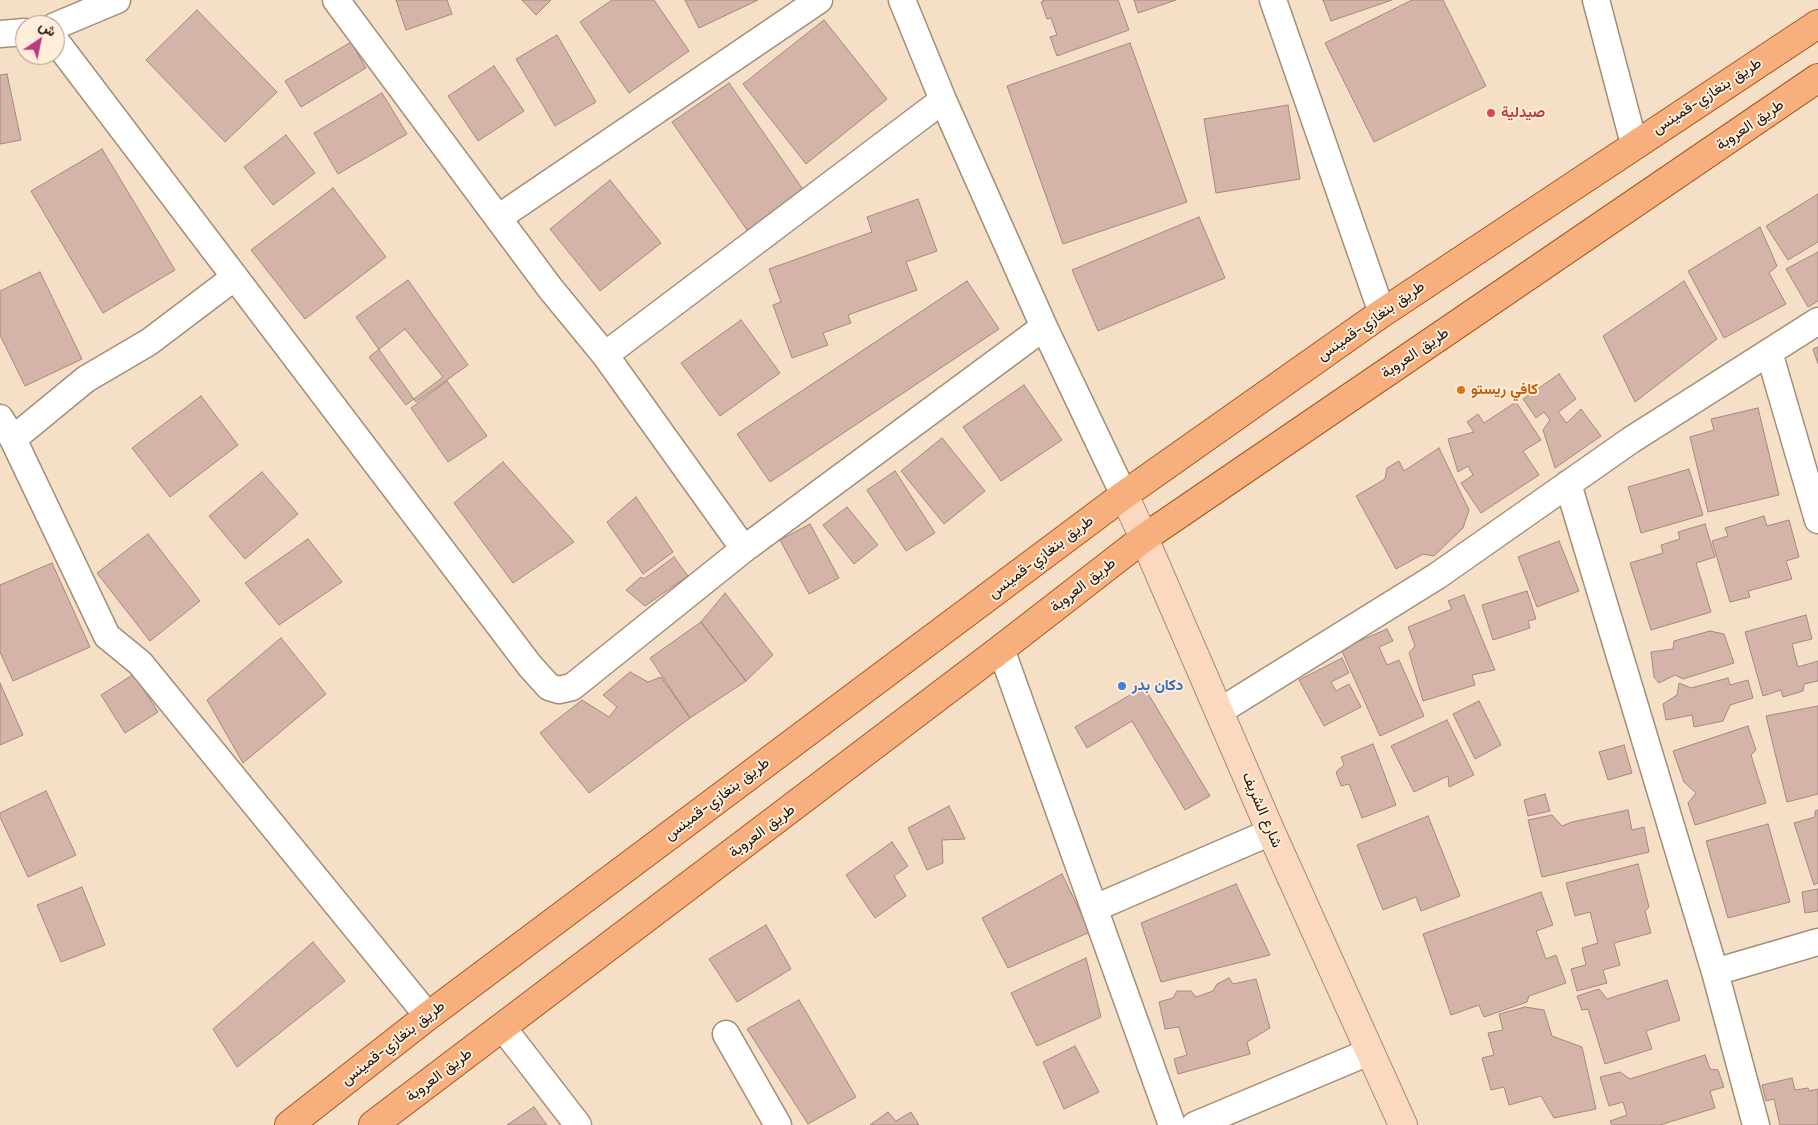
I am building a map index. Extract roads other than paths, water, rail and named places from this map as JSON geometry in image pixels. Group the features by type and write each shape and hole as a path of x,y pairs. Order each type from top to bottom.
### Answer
{"main road":[{"name":"طريق بنغازي-قمينس","path":"289,1125 428,1016 1124,495 1382,313 1634,144 1818,24"},
{"name":"طريق العروبة","path":"373,1125 1001,649 1144,538 1818,78"},
{"name":"شارع الشريف","path":"1124,495 1220,711 1271,832 1403,1125"}],"street":[{"path":"65,22 117,0"},
{"path":"336,0 550,288 605,355 744,549"},
{"path":"498,218 819,0"},
{"path":"902,0 943,100 1044,328 1124,495"},
{"path":"1273,0 1382,313"},
{"path":"1596,0 1634,144"},
{"path":"0,34 15,33"},
{"path":"65,53 524,658 548,687 559,690 572,687 744,549 1044,328"},
{"path":"605,355 943,100"},
{"path":"235,277 149,342 6,428 107,636 140,663 428,1016"},
{"path":"1220,711 1437,576 1631,440 1818,321"},
{"path":"1769,352 1818,520"},
{"path":"1568,484 1715,972 1756,1125"},
{"path":"1001,649 1172,1125"},
{"path":"1095,908 1271,832"},
{"path":"1715,972 1818,942"},
{"path":"503,1028 578,1125"},
{"path":"726,1034 778,1125"},
{"path":"1196,1125 1369,1052"}],"place":[{"name":"صيدلية","path":"1491,113"},
{"name":"كافي ريستو","path":"1461,390"},
{"name":"دكان بدر","path":"1122,686"}]}
